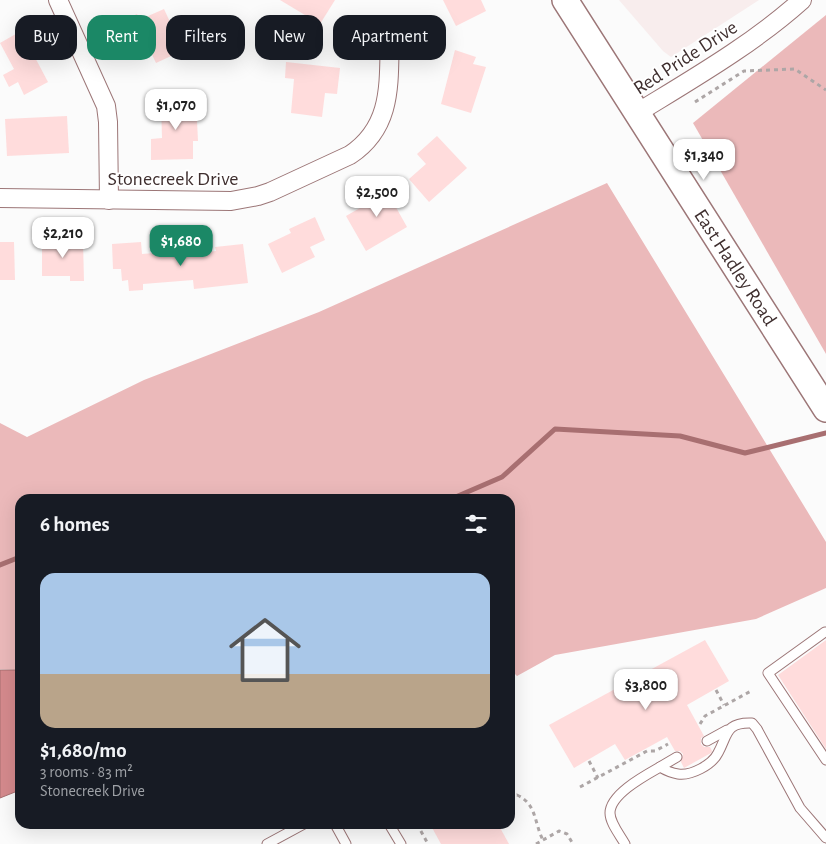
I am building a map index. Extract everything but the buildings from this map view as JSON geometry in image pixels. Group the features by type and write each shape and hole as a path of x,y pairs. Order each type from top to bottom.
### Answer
{"street":[{"path":"58,0 106,106 109,200"},
{"name":"East Hadley Road","path":"565,0 826,409"},
{"name":"Red Pride Drive","path":"637,113 741,48 782,19 802,0"},
{"name":"Stonecreek Drive","path":"0,198 231,201 244,200 270,192 350,155 372,136 384,111 388,94 389,60"}],"lane":[{"path":"826,633 768,673 826,760"},
{"path":"707,741 741,723 752,723 800,808 826,838"},
{"path":"660,767 676,774 687,774 702,767 718,753 728,730"},
{"path":"624,844 610,814 611,805 638,780 677,757"},
{"path":"267,844 295,829"},
{"path":"337,829 346,844"},
{"path":"393,829 401,844"}],"path":[{"path":"695,102 744,71 795,69 826,90"},
{"path":"716,690 724,705"},
{"path":"700,724 705,716 751,690"},
{"path":"580,787 647,751 656,752 668,744"},
{"path":"589,761 598,778"},
{"path":"515,796 517,795 524,798 532,807 536,816 536,828 543,840"},
{"path":"420,829 428,844"},
{"path":"536,844 559,832 568,834 573,844"}],"shaded area":[{"path":"619,0 759,0 671,57 663,51"},
{"path":"826,15 826,354 693,123"},
{"path":"607,183 826,542 826,588 756,619 555,655 517,676 515,674 515,494 15,494 15,670 0,669 0,423 27,437 144,380 319,312"},
{"path":"0,670 15,670 15,792 0,798"}],"waterway":[{"path":"463,494 502,477 555,429 680,436 745,453 826,433"},
{"path":"0,565 15,559"}]}
